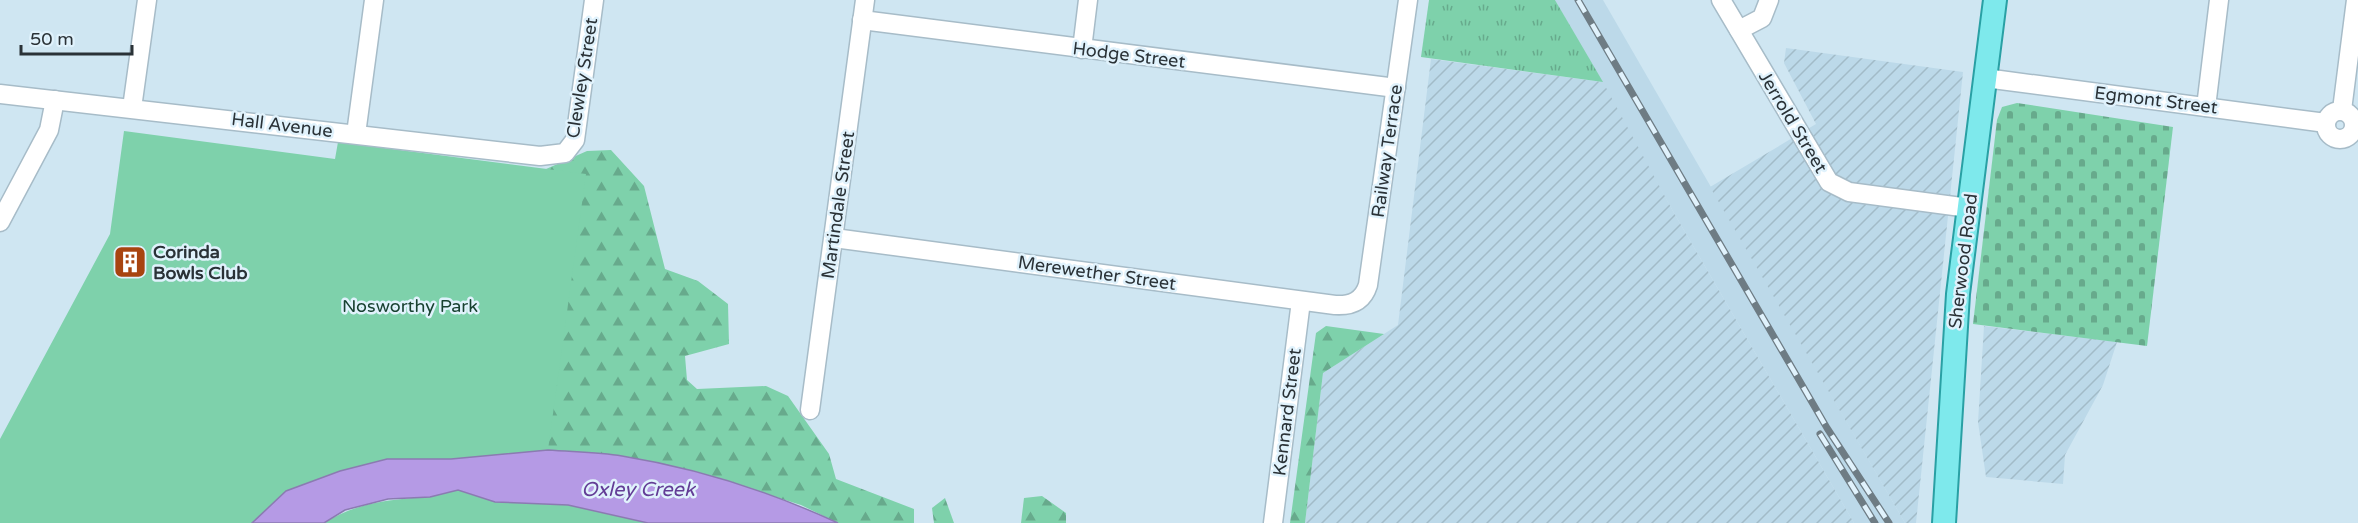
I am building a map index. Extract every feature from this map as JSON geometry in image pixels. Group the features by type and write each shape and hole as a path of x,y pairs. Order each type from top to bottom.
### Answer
{"main road":[{"name":"Sherwood Road","path":"1944,523 1954,340 1995,0"}],"street":[{"path":"132,108 147,0"},
{"path":"356,134 374,0"},
{"name":"Clewley Street","path":"565,153 575,140 594,0"},
{"name":"Martindale Street","path":"810,410 865,0"},
{"path":"1082,49 1088,0"},
{"name":"Railway Terrace","path":"1360,299 1368,285 1408,0"},
{"name":"Jerrold Street","path":"1721,0 1829,182 1849,192 1969,208"},
{"path":"1739,30 1762,18 1769,0"},
{"path":"2206,107 2219,0"},
{"path":"2342,110 2356,0"},
{"name":"Hodge Street","path":"862,20 1396,88"},
{"name":"Egmont Street","path":"1985,78 2326,123"},
{"name":"Hall Avenue","path":"0,94 540,156 565,153"},
{"path":"0,222 49,130 55,100"},
{"path":"2342,110 2350,114 2356,126 2350,135 2338,138 2330,135 2326,123 2333,112 2342,110"},
{"name":"Merewether Street","path":"834,238 1343,306 1360,299"},
{"name":"Kennard Street","path":"1273,523 1301,301"}],"shaded area":[{"path":"1555,0 1603,0 1905,523 1854,523 1674,213"},
{"path":"1786,48 1963,72 1916,523 1905,523 1710,187 1816,124 1784,63"},
{"path":"1431,59 1603,82 1674,213 1854,523 1305,523 1323,373 1398,325"},
{"path":"1984,326 2117,342 2103,385 2065,455 2063,484 1986,477 1978,422"}],"green space":[{"path":"1429,0 1555,0 1603,82 1421,57"},
{"path":"2017,103 2173,127 2147,346 1973,324 1997,120 2002,107"},
{"name":"Nosworthy Park","path":"124,131 335,159 338,142 586,174 548,450 451,459 387,459 340,471 286,491 252,523 0,523 0,439 110,234"},
{"path":"611,150 644,186 665,269 698,281 728,304 729,344 685,356 687,380 697,389 766,386 788,396 829,454 836,479 914,509 914,523 838,523 801,505 697,472 622,456 548,450 286,491 252,523 505,187 587,151"},
{"path":"1326,326 1384,334 1323,373 1305,523 1290,523 1316,333"},
{"path":"458,490 495,502 568,505 648,523 324,523 358,507 374,503"},
{"path":"1042,496 1066,513 1066,523 1021,523 1024,498"},
{"path":"945,498 954,523 934,523 932,508"}],"water":[{"name":"Oxley Creek","path":"548,450 613,455 678,467 760,491 838,523 648,523 568,505 495,502 458,490 430,497 388,499 345,510 324,523 252,523 286,491 340,471 387,459 451,459"}],"railway":[{"path":"1578,0 1827,428 1889,523"},
{"path":"1820,434 1875,523"}],"place":[{"name":"Corinda Bowls Club","path":"130,262"}]}
